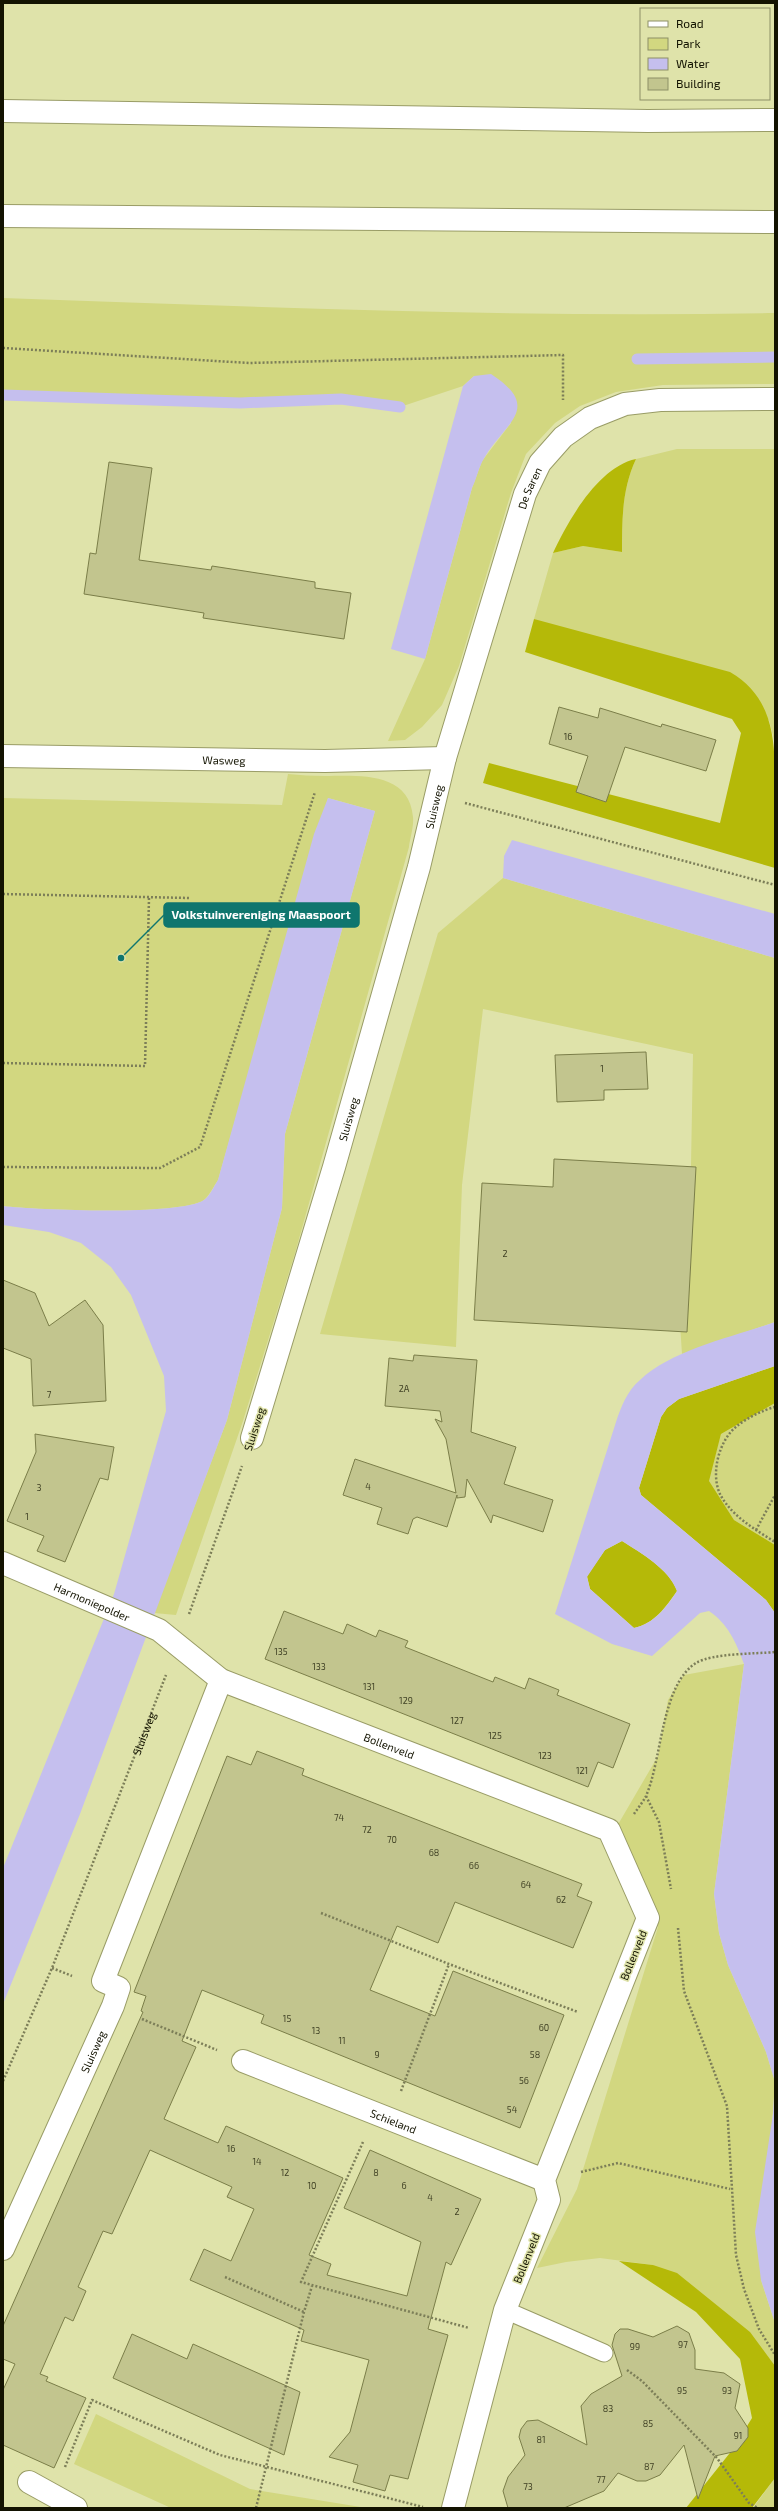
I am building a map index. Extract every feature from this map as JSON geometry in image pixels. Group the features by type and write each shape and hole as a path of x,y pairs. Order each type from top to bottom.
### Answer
{"main road":[{"path":"3,111 624,121 775,120"},
{"path":"3,216 775,222"},
{"name":"De Saren","path":"445,758 525,494 540,463 562,437 590,418 625,404 660,400 775,399"},
{"name":"Wasweg","path":"3,756 325,761 445,758"},
{"name":"Sluisweg","path":"252,1438 334,1167 419,867 445,758"},
{"name":"Harmoniepolder","path":"3,1563 93,1603 159,1630 177,1644"},
{"name":"Bollenveld","path":"177,1644 221,1680 609,1830 648,1918 544,2180 549,2200 506,2310 453,2508"},
{"name":"Sluisweg","path":"3,2249 113,2006 119,1988 104,1981 221,1680"},
{"name":"Schieland","path":"243,2061 544,2180"},
{"path":"29,2482 76,2508"}],"lane":[{"path":"506,2310 604,2353"}],"path":[{"path":"3,348 249,363 564,355 562,437"},
{"path":"3,1167 160,1168 200,1147 325,761"},
{"path":"436,796 775,885"},
{"path":"3,894 190,898"},
{"path":"3,1064 145,1066 149,898"},
{"path":"775,1407 736,1427 721,1448 715,1476 721,1496 735,1514 775,1542"},
{"name":"Sluisweg","path":"3,2081 52,1968 197,1594 252,1438"},
{"path":"756,1530 775,1495"},
{"path":"609,1830 634,1814 646,1796 673,1694 682,1678 696,1663 715,1658 775,1652"},
{"path":"646,1796 659,1822 671,1890"},
{"path":"321,1913 449,1964 606,2022"},
{"path":"676,1921 684,1991 726,2106 730,2189 736,2255 744,2289 759,2329 775,2355"},
{"path":"449,1964 383,2117 301,2282 498,2336"},
{"path":"113,2006 243,2061"},
{"path":"544,2180 618,2164 730,2189"},
{"path":"225,2277 304,2312"},
{"path":"256,2508 304,2312 312,2286"},
{"path":"604,2353 642,2382 717,2458 749,2504 758,2508"},
{"path":"52,2496 92,2400 220,2455 426,2508"}],"green space":[{"path":"3,298 486,313 775,313 775,384 663,385 616,392 580,406 555,423 526,454 511,493 459,666 442,705 422,727 405,740 388,741 425,659 472,488 482,461 511,423 474,376 463,386 400,407 341,399 240,403 3,395"},
{"path":"677,449 775,449 775,744 769,720 534,619 553,553 583,546 622,552 625,493 631,470 636,459"},
{"path":"288,774 366,777 380,779 392,784 402,791 409,802 413,817 412,829 409,847 295,1253 243,1421 176,1615 154,1613 227,1420 282,1208 285,1134 375,811 328,798 218,1180 208,1196 204,1200 190,1205 167,1208 139,1210 45,1209 3,1206 3,798 282,805"},
{"path":"503,878 775,958 775,1322 682,1354 680,1324 691,1165 693,1054 483,1009 462,1185 456,1347 320,1334 438,933"},
{"path":"775,1403 775,1545 734,1520 708,1481 721,1434"},
{"path":"744,1664 714,1894 719,1933 728,1965 766,2052 775,2082 761,2280 775,2323 775,2366 653,2265 600,2258 566,2262 537,2268 577,2189 658,1927 642,1886 613,1833 658,1756 668,1700 684,1675"},
{"path":"96,2414 250,2489 367,2508 171,2508 74,2464"},
{"path":"775,2478 775,2508 753,2508"}],"shaded area":[{"path":"636,459 631,470 625,493 622,552 583,546 553,553 576,511 597,484 622,464"},
{"path":"534,619 730,672 745,683 756,695 764,709 770,724 773,740 775,774 775,868 483,783 489,763 720,823 741,733 732,719 525,652"},
{"path":"775,1366 775,1403 721,1434 709,1481 734,1520 775,1545 775,1613 766,1600 641,1495 639,1488 661,1417 667,1408 679,1399"},
{"path":"622,1541 654,1562 668,1576 677,1591 664,1609 654,1619 634,1628 590,1589 587,1576 605,1550"},
{"path":"619,2261 653,2265 677,2273 750,2332 775,2366 775,2478 752,2508 686,2508 733,2449 752,2418 740,2359 696,2312"}],"water":[{"path":"491,374 507,387 515,398 517,408 514,417 482,462 472,488 425,659 391,649 463,386 474,376"},
{"path":"328,798 375,811 285,1134 282,1208 227,1420 80,1814 3,2004 3,1868 114,1594 166,1411 164,1376 131,1295 111,1267 81,1243 49,1232 3,1225 3,1206 75,1210 139,1210 190,1205 204,1200 208,1196 218,1180 314,834"},
{"path":"512,840 775,914 775,958 503,878 504,856"},
{"path":"775,1322 775,1366 679,1399 667,1408 661,1417 639,1488 641,1495 766,1600 775,1613 775,2082 766,2052 728,1965 719,1933 714,1894 744,1664 738,1648 731,1634 716,1616 709,1611 700,1613 652,1656 612,1644 555,1614 616,1422 622,1405 631,1389 654,1369 686,1352","holes":["622,1541 654,1562 668,1576 677,1591 669,1603 654,1619 634,1628 590,1589 587,1577 605,1550"]},
{"path":"775,2082 775,2323 761,2280 755,2232 773,2114"}],"building":[{"path":"109,462 152,468 139,560 211,570 212,566 315,582 315,588 351,593 344,639 203,618 204,613 84,594 90,553 96,554"},
{"path":"559,707 598,718 600,708 661,727 662,724 716,740 706,771 625,747 606,802 576,792 588,756 549,744"},
{"path":"646,1052 648,1089 604,1090 604,1100 557,1102 555,1055"},
{"path":"554,1159 696,1167 687,1332 474,1320 482,1183 553,1187"},
{"path":"3,1280 35,1293 49,1326 85,1300 103,1325 106,1401 33,1406 31,1359 3,1348"},
{"path":"414,1355 477,1360 471,1432 516,1447 504,1484 553,1500 543,1532 493,1515 491,1523 467,1479 465,1497 457,1498 457,1495 447,1527 417,1517 413,1519 408,1534 377,1524 382,1508 343,1495 355,1459 456,1493 446,1439 435,1419 442,1422 440,1411 385,1406 389,1358 413,1361"},
{"path":"35,1434 114,1447 108,1480 100,1478 65,1562 37,1551 44,1536 7,1521 36,1452"},
{"path":"284,1611 343,1634 347,1624 376,1637 379,1630 408,1641 405,1647 493,1682 495,1677 525,1689 529,1678 559,1690 557,1695 630,1724 613,1768 598,1762 588,1787 265,1659"},
{"path":"257,1751 304,1769 302,1775 582,1884 577,1896 592,1902 573,1948 455,1902 438,1943 397,1926 370,1990 435,2016 453,1971 564,2015 520,2128 261,2023 264,2015 202,1990 182,2041 196,2047 164,2119 218,2143 226,2126 343,2178 309,2255 331,2264 327,2275 407,2296 421,2242 344,2208 370,2150 481,2199 451,2265 446,2262 428,2329 448,2335 408,2479 390,2475 385,2491 353,2482 358,2465 329,2457 350,2432 369,2360 301,2341 304,2330 190,2280 204,2249 231,2261 254,2209 227,2197 232,2187 150,2150 112,2234 103,2231 78,2287 86,2291 73,2321 65,2317 40,2374 48,2377 46,2381 86,2398 54,2468 3,2445 3,2390 15,2364 3,2359 3,2326 143,2012 141,2011 146,1996 134,1992 227,1756 251,1765"},
{"path":"677,2326 689,2333 695,2350 695,2369 724,2373 740,2384 735,2408 748,2428 748,2437 737,2451 715,2456 698,2499 684,2445 660,2475 646,2481 637,2481 618,2473 604,2491 564,2508 508,2508 503,2491 508,2477 525,2455 519,2437 521,2429 527,2421 538,2420 587,2445 581,2406 591,2394 622,2376 612,2345 615,2334 620,2329 628,2329 653,2337"},
{"path":"132,2334 187,2359 193,2344 300,2392 284,2455 113,2378"}],"waterway":[{"path":"637,359 775,357"},
{"path":"3,395 240,403 341,399 400,407"}],"place":[{"name":"Volkstuinvereniging Maaspoort","path":"121,958"}]}
